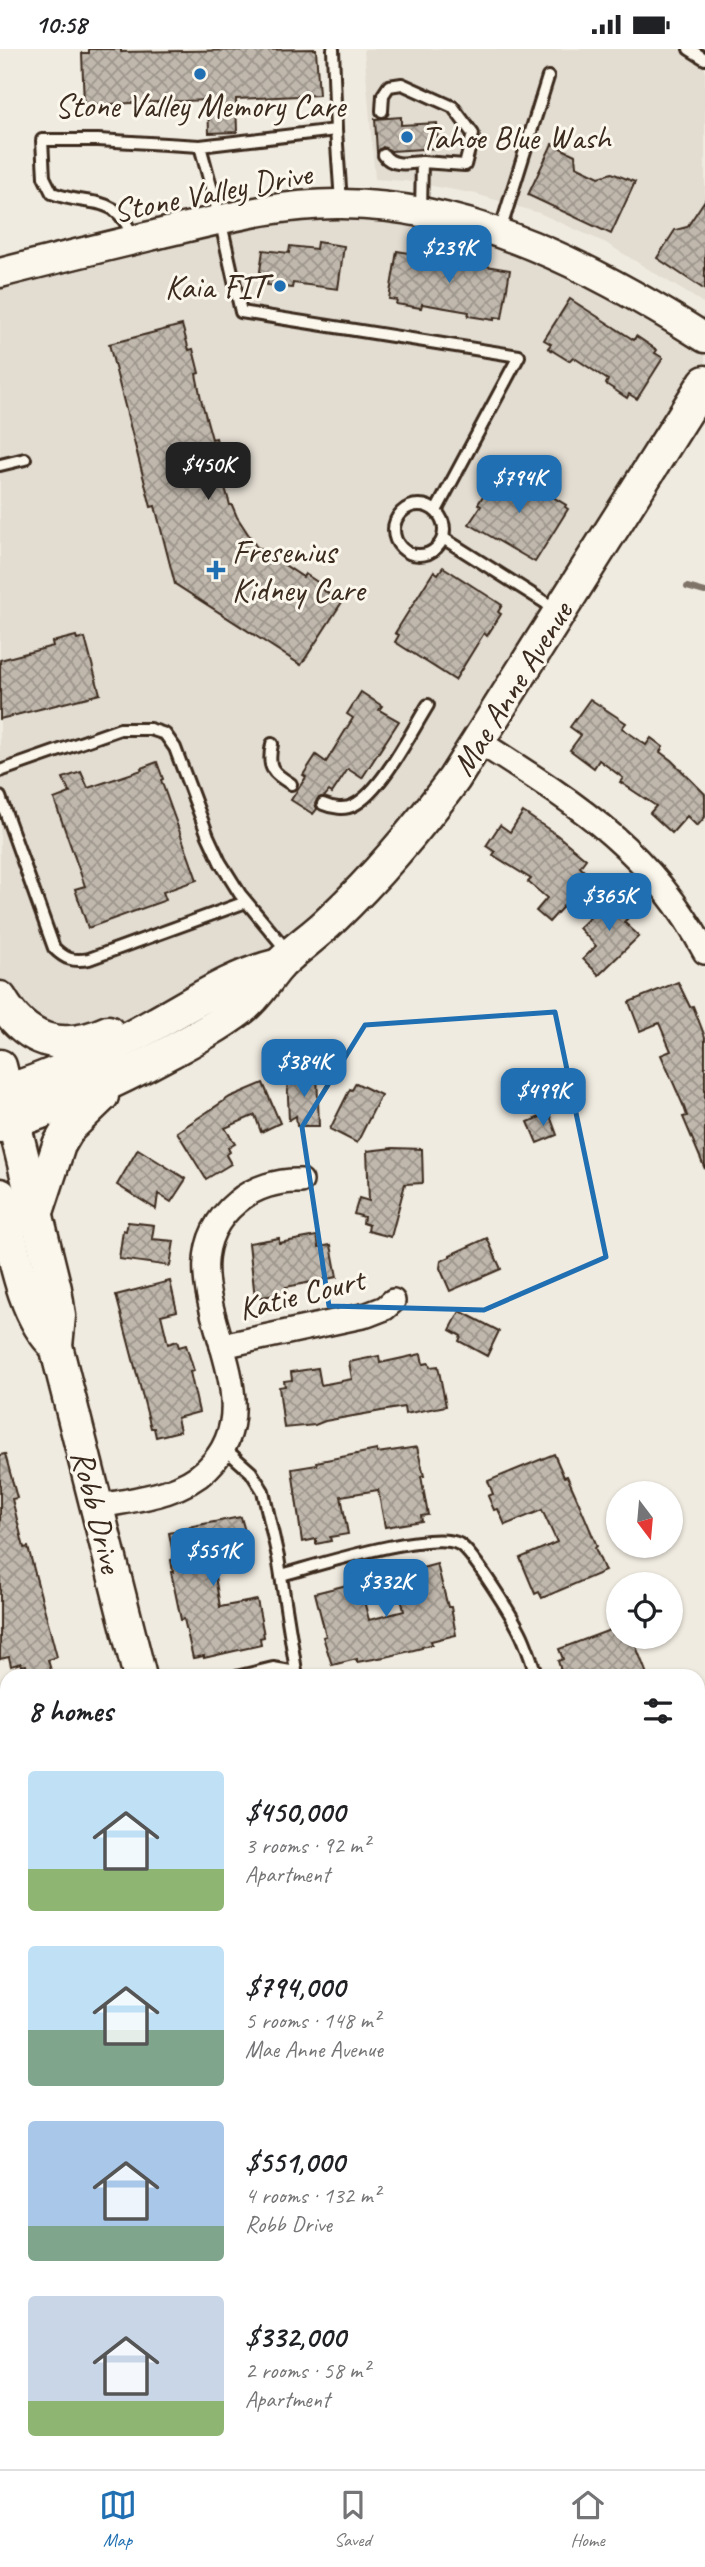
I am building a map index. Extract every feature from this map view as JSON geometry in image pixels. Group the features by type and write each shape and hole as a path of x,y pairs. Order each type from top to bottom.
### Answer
{"main road":[{"name":"Mae Anne Avenue","path":"7,1124 72,1101 121,1078 183,1045 244,1007 285,960 345,907 405,843 454,779 705,382"},
{"name":"Mae Anne Avenue","path":"2,1084 69,1066 126,1039 206,993 285,960"},
{"path":"0,998 13,1018 30,1032 50,1041 69,1043 95,1037 158,1006 206,993"},
{"path":"11,1212 43,1187 69,1128 121,1078"},
{"name":"Robb Drive","path":"2,1084 7,1124 11,1212 55,1289 59,1316 56,1346 138,1669"}],"street":[{"name":"Stone Valley Drive","path":"0,273 263,210 341,204 399,208 499,233 540,247 648,302 705,338"},
{"path":"478,741 575,803 611,832 645,865 673,900 705,952"},
{"path":"97,1507 182,1486 206,1470 224,1448 231,1430 234,1409 205,1272 206,1253 215,1227 231,1206 246,1195 276,1183 301,1181"},
{"name":"Katie Court","path":"222,1346 367,1315 385,1308 393,1301"}],"lane":[{"path":"333,49 341,204"},
{"path":"688,49 705,59"},
{"path":"499,233 548,77"},
{"path":"382,111 383,95 389,86 402,84 453,107 473,134 465,165 394,163 384,155"},
{"path":"134,240 127,220 110,207 98,201 68,199 52,193 44,177 42,140 98,140 200,146 336,130"},
{"path":"200,146 241,311 519,356 436,511"},
{"path":"421,213 422,162"},
{"path":"0,465 25,459"},
{"path":"421,505 436,511 443,524 443,538 432,551 424,554 408,552 396,540 395,523 405,509 421,505"},
{"path":"443,538 560,611"},
{"path":"323,804 332,808 352,806 369,794 428,705"},
{"path":"0,771 120,729 150,729 165,734 175,748 212,845 285,960"},
{"path":"271,744 269,759 275,773 292,784"},
{"path":"0,797 54,948 62,956 75,962 246,902"},
{"path":"224,1448 258,1480 269,1510 294,1669"},
{"path":"281,1575 377,1550 407,1544 449,1541 461,1546 469,1554 512,1618 524,1639 534,1669"},
{"path":"268,1669 286,1669"}],"highlighted area":[{"path":"555,1012 606,1257 484,1310 329,1306 302,1127 365,1025"}],"shaded area":[{"path":"364,49 705,49 705,304 606,243 539,213 476,194 405,181 375,179"},
{"path":"308,213 476,226 705,339 705,382 454,779 306,943 106,1033 69,1043 0,998 0,273"}],"building":[{"name":"Stone Valley Memory Care","path":"89,49 121,49 121,52 316,49 319,95 236,99 237,132 209,133 208,100 84,105 82,53 89,53"},
{"name":"Tahoe Blue Wash","path":"401,117 401,125 437,123 438,148 391,151 383,147 377,152 375,119"},
{"path":"552,144 575,155 576,166 599,177 612,173 635,182 611,234 528,195"},
{"path":"705,200 705,290 657,258 675,230 687,227"},
{"path":"317,242 344,246 338,289 293,283 292,288 267,285 268,279 259,278 263,250 289,253 290,246 316,249"},
{"path":"397,251 510,270 502,318 494,317 494,320 468,316 469,312 422,304 421,308 396,304 397,300 389,299"},
{"path":"570,299 634,340 636,336 657,350 655,353 663,358 637,399 629,394 627,398 606,384 608,380 573,357 569,361 548,348 551,344 544,340"},
{"path":"182,325 189,350 193,349 199,373 196,374 201,399 212,439 216,438 222,462 218,463 230,505 256,546 303,577 305,574 325,587 323,590 342,602 301,665 175,584 155,506 151,507 109,344"},
{"path":"505,468 566,505 568,509 535,562 469,524 491,483 495,485"},
{"path":"443,567 502,605 498,612 501,614 487,636 484,633 455,680 395,642 399,635 395,633 434,571 438,574"},
{"path":"76,636 77,640 85,638 100,694 0,719 0,660 53,646 52,642"},
{"path":"361,692 382,706 379,710 399,721 362,778 348,769 332,793 329,791 318,798 315,804 317,809 313,814 291,800 316,755 326,762 353,718 347,714"},
{"path":"590,699 626,723 622,728 646,745 651,738 663,747 660,752 705,794 705,817 697,826 687,816 672,833 650,813 656,806 620,782 623,778 599,760 594,768 570,750 581,735 570,727"},
{"path":"157,762 197,880 163,892 166,900 88,928 75,889 85,886 54,799 70,793 63,778 81,772 88,788 142,770 141,768"},
{"path":"523,812 586,859 580,867 584,871 581,874 587,880 549,922 536,911 547,898 528,882 531,879 493,855 495,852 486,846 500,825 510,832"},
{"path":"616,892 635,911 624,922 639,936 599,975 583,959 596,946 579,928"},
{"path":"678,982 690,1007 693,1006 705,1037 705,1169 683,1117 687,1116 684,1107 661,1055 671,1051 659,1023 640,1031 629,1002"},
{"path":"317,1073 319,1126 297,1126 296,1116 289,1120 287,1074"},
{"path":"263,1083 280,1123 261,1132 255,1115 225,1128 235,1144 228,1148 230,1152 226,1155 231,1164 206,1179 177,1132 230,1097"},
{"path":"356,1083 381,1095 357,1143 330,1129 350,1089 352,1090"},
{"path":"549,1113 557,1135 537,1143 528,1122"},
{"path":"138,1149 186,1179 171,1202 158,1194 156,1209 117,1185"},
{"path":"422,1149 423,1183 405,1184 391,1237 368,1231 369,1225 363,1223 364,1217 354,1214 359,1198 369,1201 367,1151"},
{"path":"128,1222 154,1225 152,1239 174,1241 170,1266 119,1259 123,1230 126,1231"},
{"path":"317,1236 319,1247 331,1245 337,1277 286,1287 287,1293 255,1298 249,1243 279,1238 279,1243"},
{"path":"487,1238 501,1269 450,1291 440,1268 441,1261"},
{"path":"170,1281 177,1311 161,1315 168,1344 177,1341 179,1347 186,1345 194,1371 190,1372 199,1412 177,1418 180,1431 156,1437 154,1428 151,1428 116,1295"},
{"path":"460,1311 499,1331 487,1356 459,1341 461,1336 450,1330"},
{"path":"421,1354 423,1364 438,1366 446,1406 405,1414 404,1407 315,1425 284,1428 279,1387 285,1386 284,1381 292,1380 291,1372 318,1368 321,1385 352,1379 349,1362 379,1356 380,1363"},
{"path":"417,1447 424,1476 421,1476 428,1515 421,1516 422,1521 385,1527 378,1490 341,1496 348,1534 330,1537 331,1541 316,1544 316,1539 302,1542 292,1469 377,1450 377,1453"},
{"path":"5,1454 17,1498 12,1499 24,1548 28,1547 57,1657 48,1660 51,1669 27,1669 26,1665 22,1666 21,1663 11,1666 9,1657 0,1659 0,1455"},
{"path":"554,1454 578,1501 605,1571 542,1598 539,1592 535,1594 520,1558 557,1542 542,1510 505,1525 488,1496 493,1494 488,1481"},
{"path":"241,1517 249,1546 246,1546 250,1563 214,1570 220,1607 257,1600 264,1637 260,1638 261,1645 193,1658 184,1619 181,1620 171,1572 171,1560 174,1559 169,1533 178,1531 177,1529"},
{"path":"437,1564 448,1607 451,1607 456,1635 390,1656 332,1665 323,1637 326,1636 315,1593 359,1582 369,1620 404,1611 396,1575"},
{"path":"606,1631 606,1649 637,1649 645,1669 560,1669 558,1661 563,1659 559,1649"}],"waterway":[{"path":"687,587 705,592"}],"place":[{"name":"Stone Valley Memory Care","path":"200,74"},
{"name":"Tahoe Blue Wash","path":"407,137"},
{"name":"Kaia FIT","path":"280,286"},
{"name":"Fresenius Kidney Care","path":"216,570"}]}
